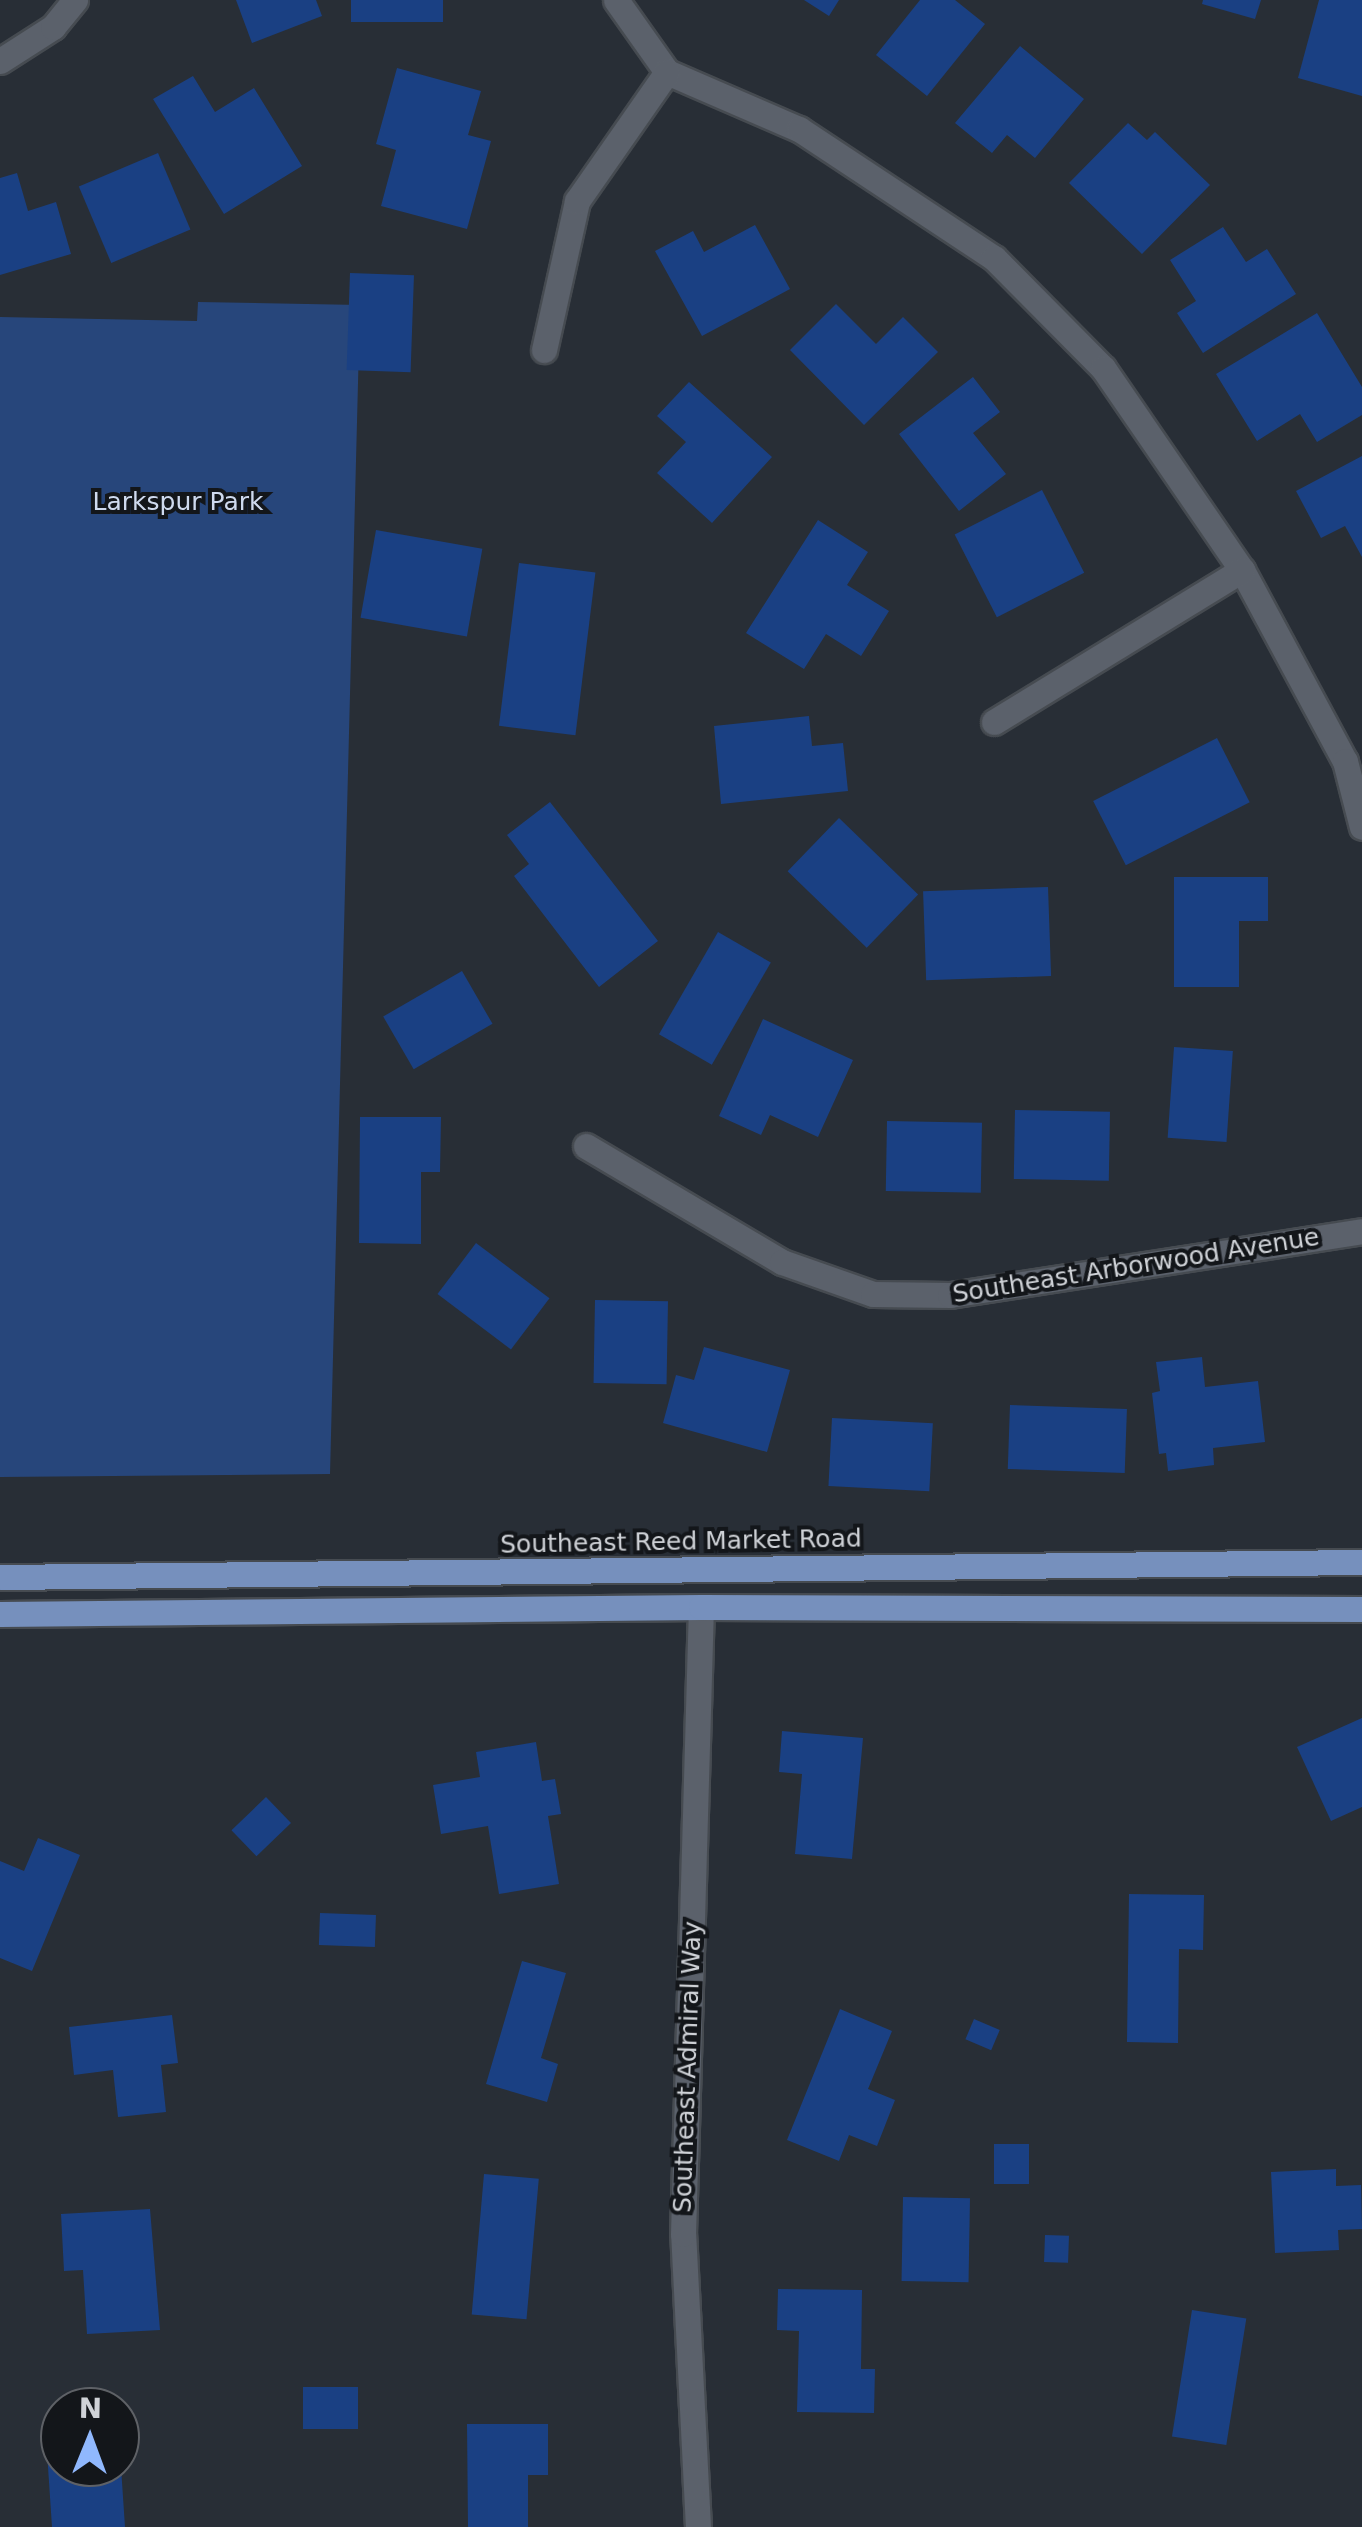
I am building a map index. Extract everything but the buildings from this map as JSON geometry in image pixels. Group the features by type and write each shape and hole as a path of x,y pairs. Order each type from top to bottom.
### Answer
{"main road":[{"name":"Southeast Reed Market Road","path":"0,1577 1362,1562"},
{"path":"0,1614 701,1607 1362,1609"}],"street":[{"path":"0,61 53,28 75,0"},
{"path":"616,0 668,72 800,129 994,258 1103,368 1242,570 1345,760 1362,828"},
{"path":"544,350 578,201 668,72"},
{"path":"994,722 1242,570"},
{"name":"Southeast Arborwood Avenue","path":"586,1146 782,1262 873,1294 950,1295 1362,1232"},
{"name":"Southeast Admiral Way","path":"698,2527 683,2234 701,1607"}],"green space":[{"name":"Larkspur Park","path":"198,302 360,305 330,1474 0,1477 0,317 197,321"}]}
